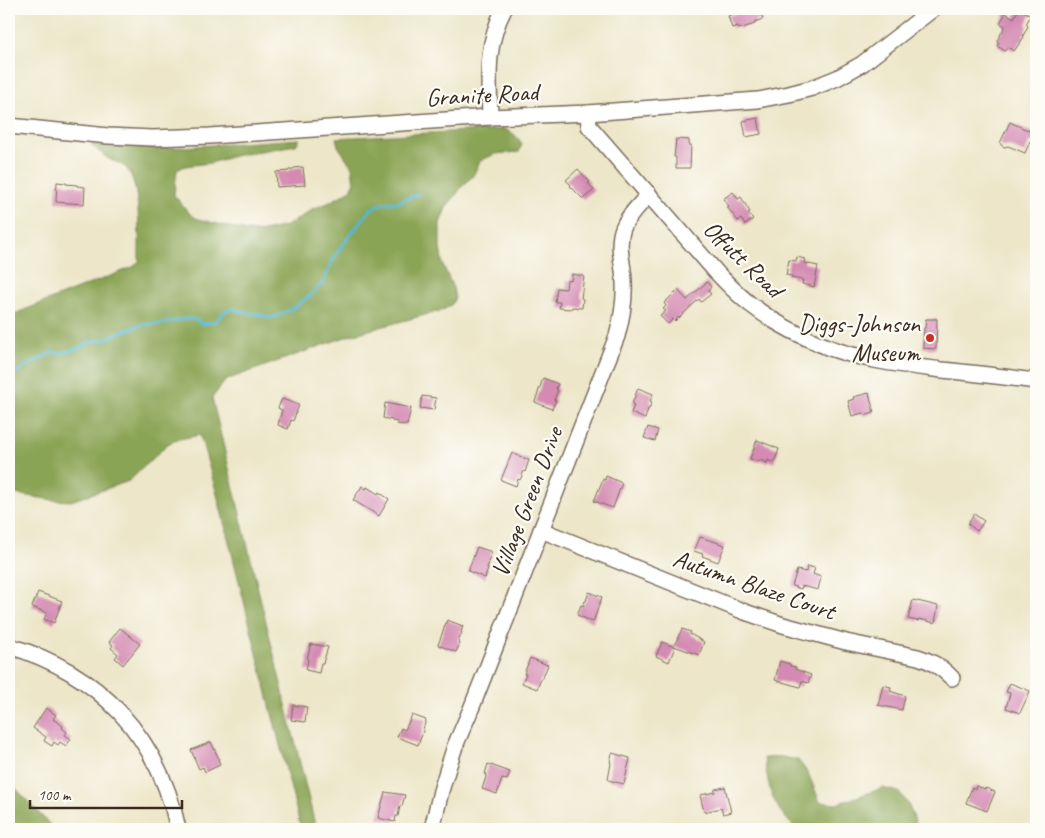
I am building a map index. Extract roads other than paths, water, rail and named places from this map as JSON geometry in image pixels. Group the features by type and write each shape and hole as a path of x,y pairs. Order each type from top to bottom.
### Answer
{"street":[{"path":"490,117 489,60 496,26 504,9"},
{"name":"Granite Road","path":"9,126 108,136 152,138 210,136 490,117 588,113 758,100 812,88 837,78 862,64 932,9"},
{"name":"Offutt Road","path":"588,113 589,126 717,273 738,294 775,322 842,352 876,360 1036,381"},
{"name":"Village Green Drive","path":"432,829 455,746 617,336 625,299 620,248 623,230 631,215 649,194"},
{"name":"Autumn Blaze Court","path":"541,530 745,612 783,625 813,634 931,661 952,678"},
{"path":"9,646 47,659 71,672 94,687 112,704 146,745 158,766 175,813 178,829"}],"waterway":[{"path":"9,378 52,352 69,351 89,342 106,339 117,333 145,324 158,324 186,319 195,319 202,324 215,322 225,311 234,309 269,318 277,316 295,307 323,283 339,250 372,208 384,203 399,202 418,194"}],"place":[{"name":"Diggs-Johnson Museum","path":"930,338"}]}
